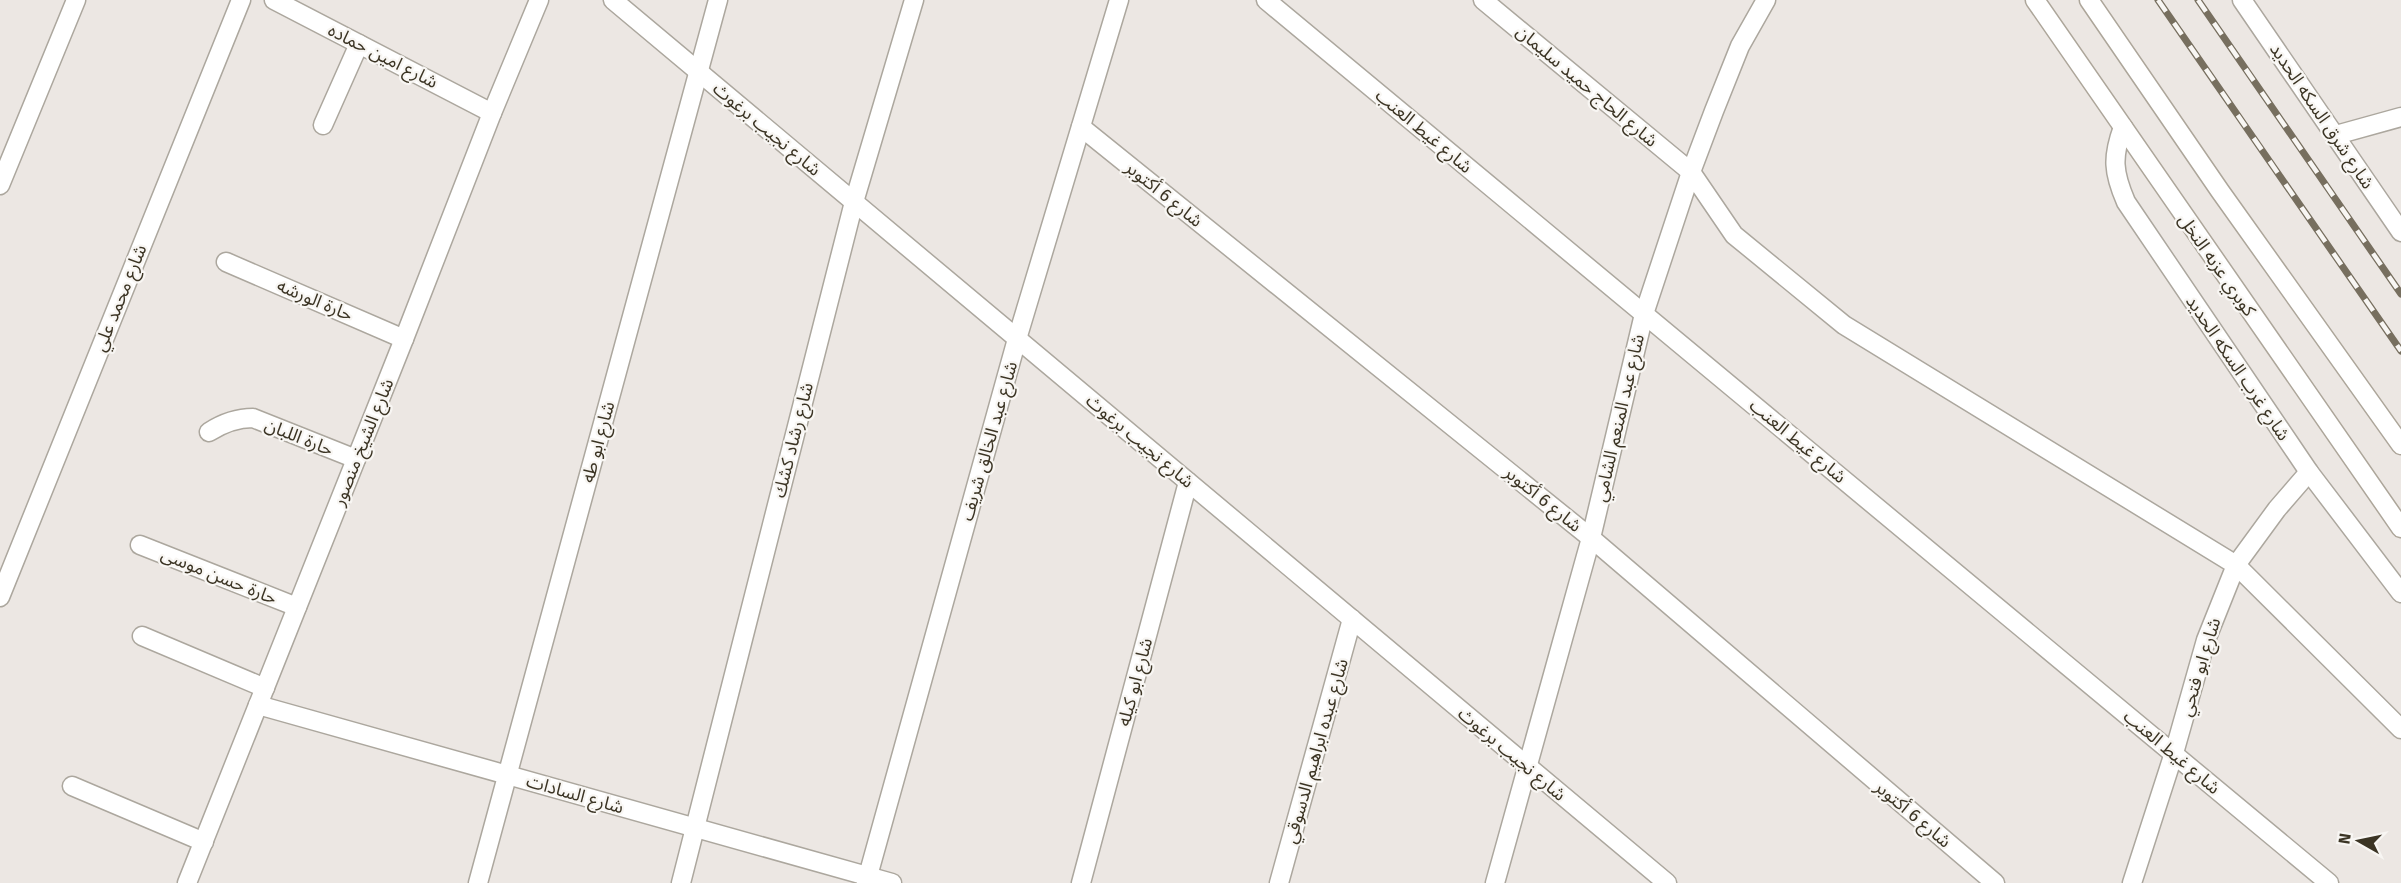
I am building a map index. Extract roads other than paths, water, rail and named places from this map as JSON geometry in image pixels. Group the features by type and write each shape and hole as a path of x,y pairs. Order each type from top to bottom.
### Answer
{"street":[{"path":"0,184 76,0"},
{"name":"شارع محمد علي","path":"0,597 241,0"},
{"name":"شارع امين حماده","path":"274,0 492,113"},
{"name":"شارع الشيخ منصور","path":"187,883 492,113 539,0"},
{"name":"شارع نجيب برغوث","path":"613,0 1667,883"},
{"name":"شارع ابو طه","path":"478,883 718,0"},
{"name":"شارع رشاد كشك","path":"681,883 854,202 914,0"},
{"name":"شارع عبد الخالق شريف","path":"866,880 1017,339 1119,0"},
{"name":"شارع غيط العنب","path":"1266,0 2329,883"},
{"name":"شارع الحاج حميد سليمان","path":"1483,0 1691,172 1734,235 1844,325 2236,565 2401,729"},
{"name":"شارع عبد المنعم الشامي","path":"1495,883 1591,538 1644,314 1691,172 1740,46 1766,0"},
{"name":"كوبري عزبه النخل","path":"2036,0 2401,528"},
{"path":"2089,0 2220,191 2401,445"},
{"name":"شارع شرق السكه الحديد","path":"2242,0 2401,232"},
{"path":"323,125 359,44"},
{"path":"2336,135 2401,117"},
{"name":"شارع 6 أكتوبر","path":"1081,127 1591,538 1995,883"},
{"name":"شارع غرب السكه الحديد","path":"2123,127 2114,165 2118,184 2126,202 2309,472 2401,593"},
{"name":"حارة الورشه","path":"226,262 404,339"},
{"name":"حارة اللبان","path":"209,432 238,418 253,418 356,459"},
{"name":"شارع ابو فتحي","path":"2132,883 2174,753 2206,640 2236,565 2277,509 2309,472"},
{"name":"شارع ابو كيله","path":"1081,883 1188,482"},
{"name":"حارة حسن موسى","path":"140,545 297,607"},
{"name":"شارع عبده ابراهيم الدسوقي","path":"1279,883 1352,619"},
{"name":"شارع السادات","path":"142,636 262,697 507,775 695,828 866,880 892,883"},
{"path":"72,786 204,842"}],"railway":[{"path":"2158,0 2401,351"},
{"path":"2198,0 2401,294"}]}
